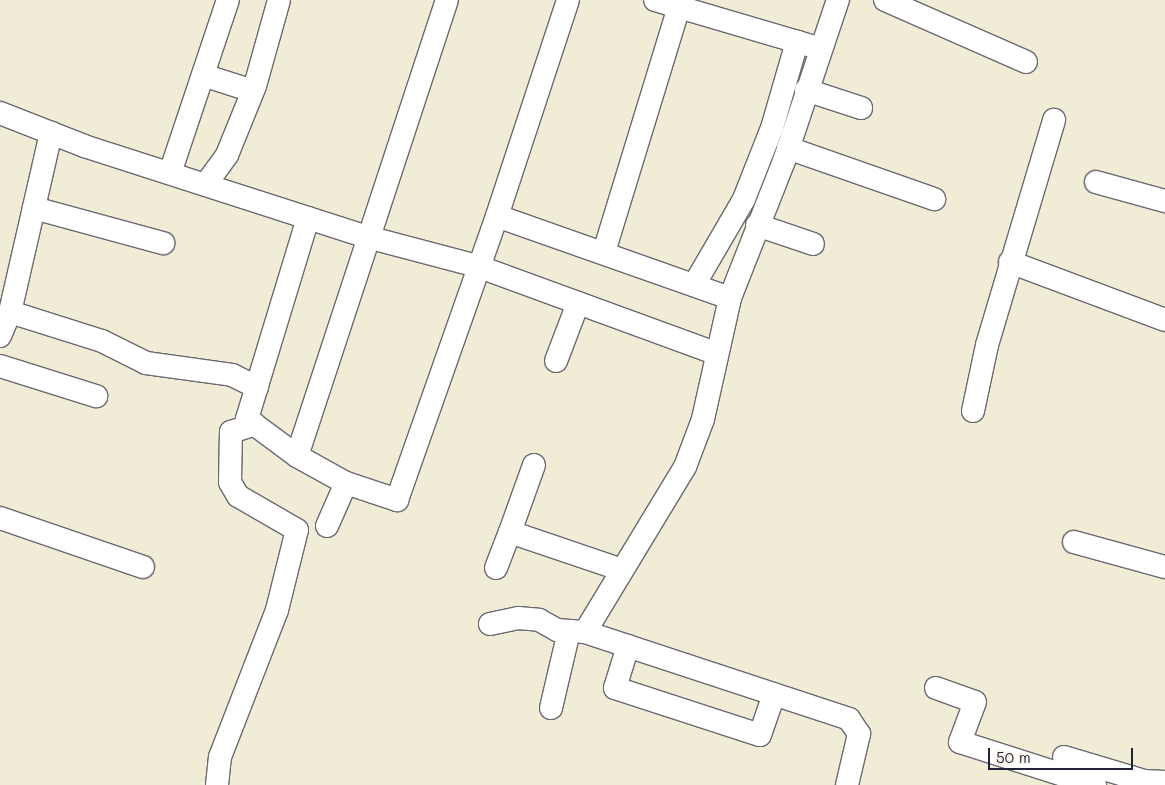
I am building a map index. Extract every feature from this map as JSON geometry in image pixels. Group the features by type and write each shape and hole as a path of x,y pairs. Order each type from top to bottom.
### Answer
{"street":[{"path":"170,172 228,0"},
{"path":"206,184 227,155 253,91 279,0"},
{"path":"297,456 367,237 447,0"},
{"path":"308,218 247,419 297,456 346,483 397,500 477,266 497,216 568,0"},
{"path":"655,0 819,48"},
{"path":"550,708 577,631 622,570 685,467 703,419 715,353 730,298 788,148 819,48 838,0"},
{"path":"884,0 1026,62"},
{"path":"604,252 679,7"},
{"path":"694,285 744,200 772,128 797,42"},
{"path":"202,76 253,91"},
{"path":"806,90 861,108"},
{"path":"0,112 51,133 308,218 367,237 477,266 715,353"},
{"path":"973,411 987,345 1010,262 1054,120"},
{"path":"0,336 10,312 51,133"},
{"path":"788,148 934,199"},
{"path":"1096,182 1165,200"},
{"path":"34,208 162,243"},
{"path":"497,216 604,252 730,298"},
{"path":"757,225 813,244"},
{"path":"1010,262 1165,320"},
{"path":"556,361 578,303"},
{"path":"10,312 102,341 146,362 232,375 257,387"},
{"path":"0,366 96,396"},
{"path":"217,785 220,756 277,610 297,530 238,496 230,482 232,432 254,424"},
{"path":"496,568 534,465"},
{"path":"328,526 346,483"},
{"path":"0,518 143,567"},
{"path":"510,532 622,570"},
{"path":"1074,542 1165,567"},
{"path":"490,624 518,618 539,620 557,630 577,631 628,646 849,719 859,734 846,785"},
{"path":"628,646 615,688 760,735 774,694"},
{"path":"936,688 975,702 960,742 1095,785"},
{"path":"1064,757 1144,780 1165,782"}]}
